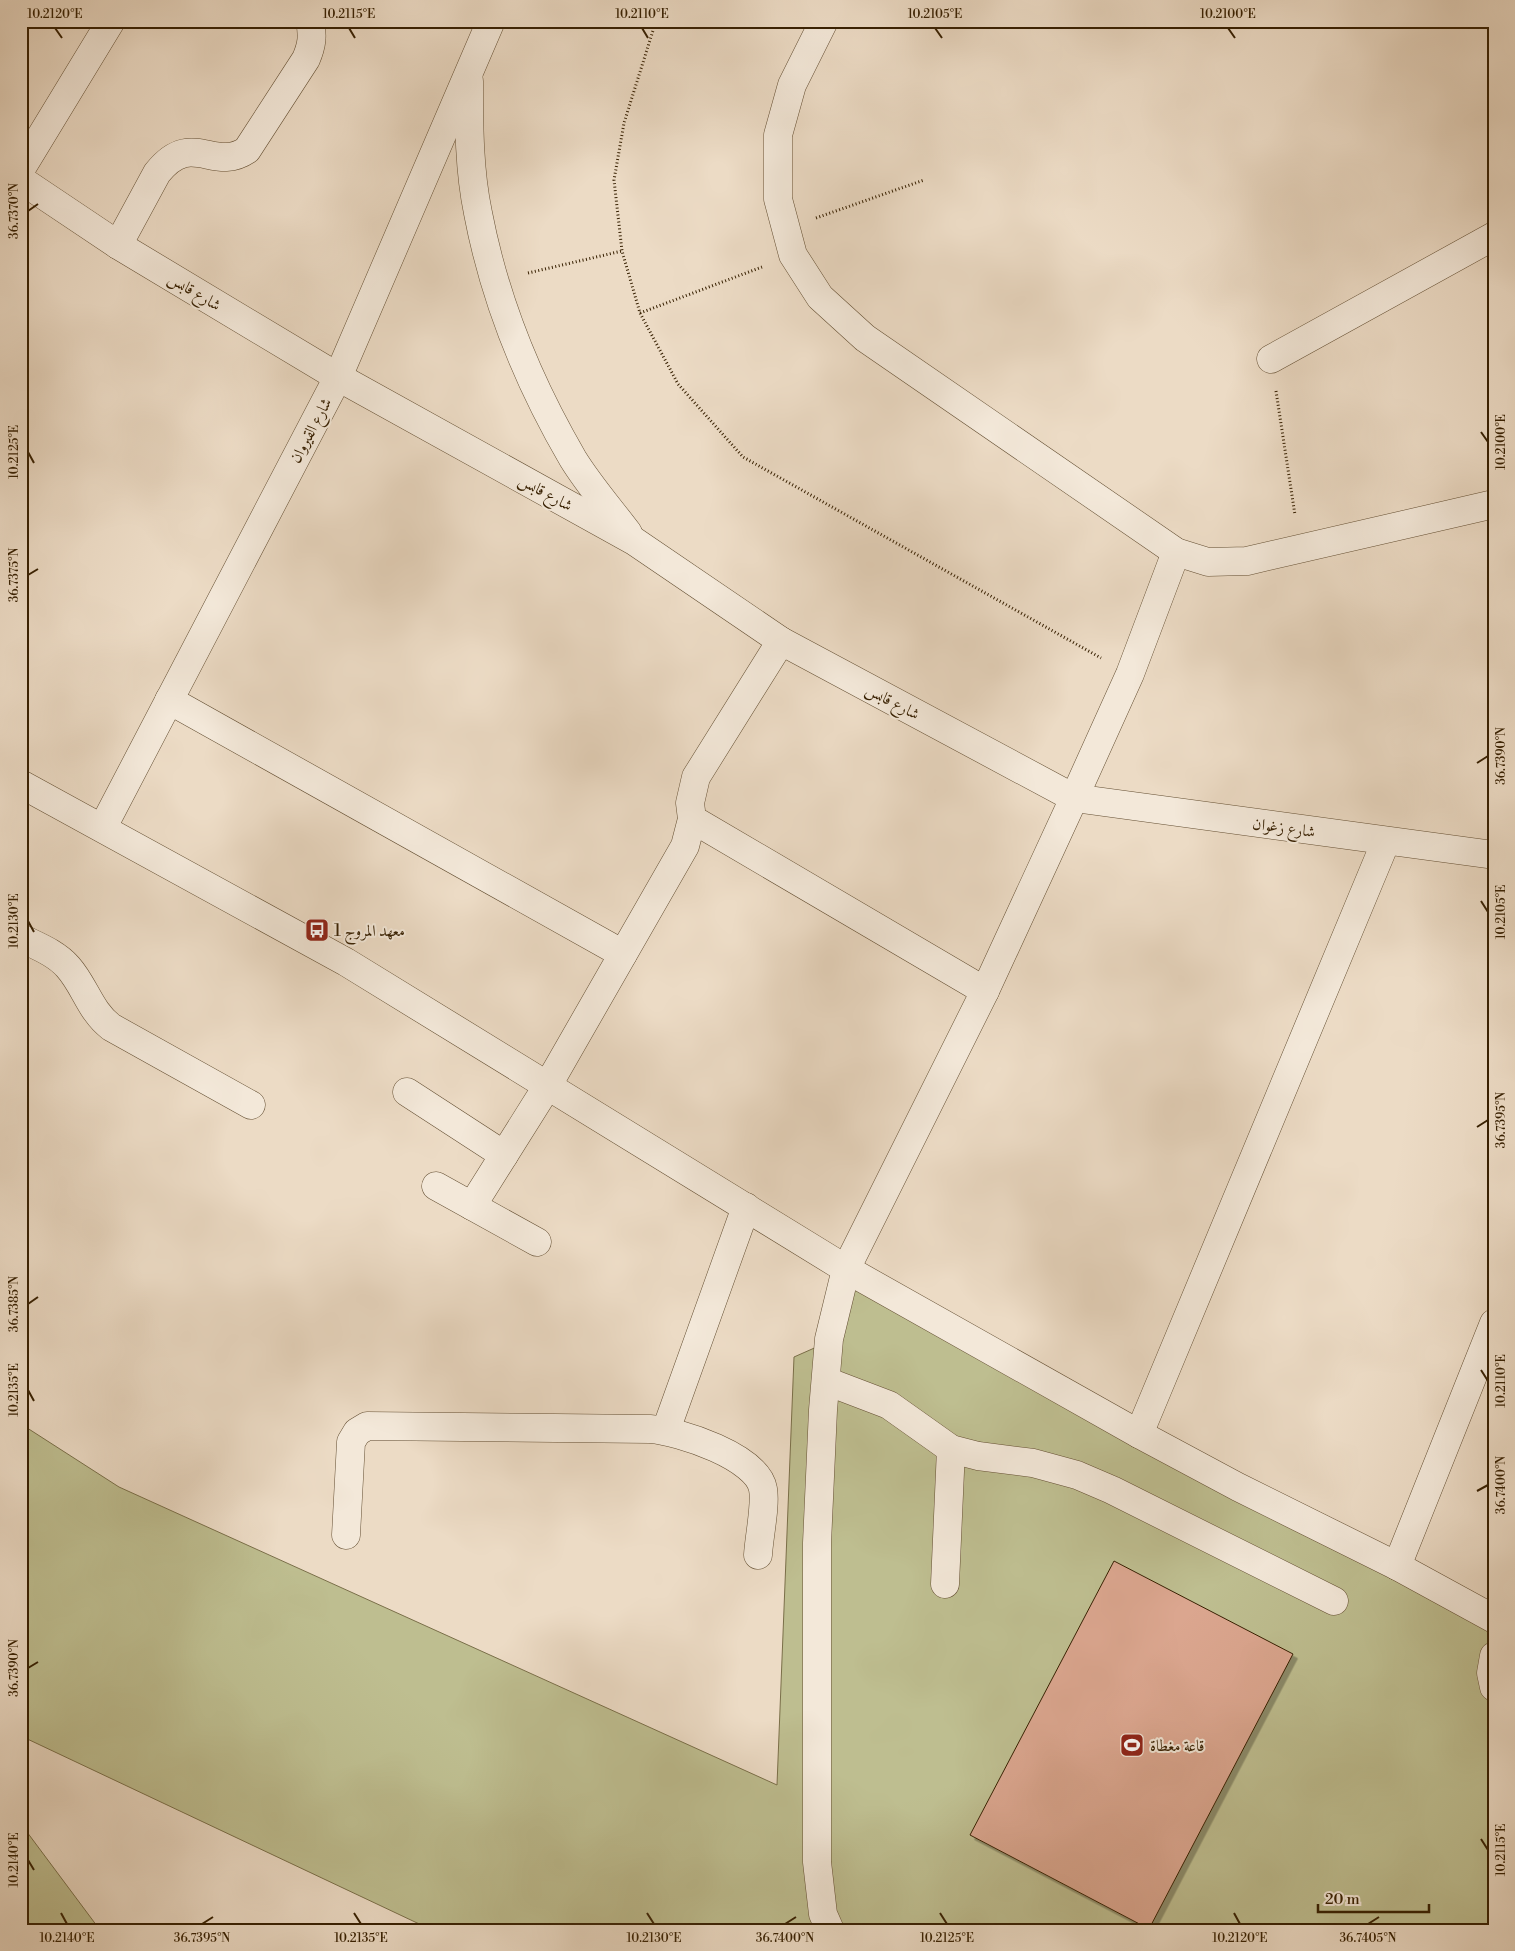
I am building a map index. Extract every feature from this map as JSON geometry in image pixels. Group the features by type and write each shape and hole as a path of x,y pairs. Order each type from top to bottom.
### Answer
{"street":[{"path":"21,169 111,21"},
{"path":"118,245 157,173 165,163 176,156 188,152 200,152 228,158 238,156 247,150 312,47 313,33 310,21"},
{"name":"شارع القيروان","path":"103,827 338,377 491,21"},
{"path":"824,21 792,85 778,135 778,199 793,255 820,297 865,338 1176,552 1208,562 1237,561 1494,504"},
{"path":"468,72 469,142 477,212 493,281 527,374 574,461 634,541"},
{"name":"شارع قابس","path":"21,180 118,245 338,377 634,541 781,641 1074,798"},
{"path":"1271,359 1494,236"},
{"path":"830,1930 823,1914 817,1862 817,1543 829,1340 846,1269 985,991 1074,798 1130,674 1176,552"},
{"path":"472,1206 548,1085 685,846 692,819 690,803 696,777 781,641"},
{"path":"169,700 623,954"},
{"path":"21,784 103,827 346,962 846,1269 1139,1434 1238,1487 1397,1566 1494,1619"},
{"name":"شارع زغوان","path":"1074,798 1494,855"},
{"path":"692,819 985,991"},
{"path":"1139,1434 1386,841"},
{"path":"21,938 58,957 66,965 96,1012 111,1027 251,1105"},
{"path":"407,1092 504,1155"},
{"path":"436,1186 537,1242"},
{"path":"666,1430 746,1207"},
{"path":"1397,1566 1494,1324"},
{"path":"826,1381 889,1405 951,1449 978,1456 1033,1462 1077,1475 1112,1490 1334,1601"},
{"path":"346,1535 351,1442 357,1432 367,1426 666,1430 734,1458 754,1470 764,1490 758,1555"},
{"path":"945,1584 951,1449"},
{"path":"1494,1656 1491,1673 1494,1687"}],"path":[{"path":"656,21 624,123 614,180 622,251 640,313 678,384 743,457 1130,674"},
{"path":"785,229 924,180"},
{"path":"493,281 622,251"},
{"path":"640,313 793,255"},
{"path":"1271,359 1300,548"}],"green space":[{"path":"850,1281 1494,1618 1494,1930 432,1930 21,1736 21,1424 119,1487 777,1785 794,1357 837,1338"},
{"path":"21,1824 100,1930 21,1930"}],"building":[{"name":"قاعة مغطاة","path":"1114,1561 1293,1654 1149,1929 970,1835"}],"place":[{"name":"معهد المروج 1","path":"317,930"},
{"name":"قاعة مغطاة","path":"1132,1745"}]}
